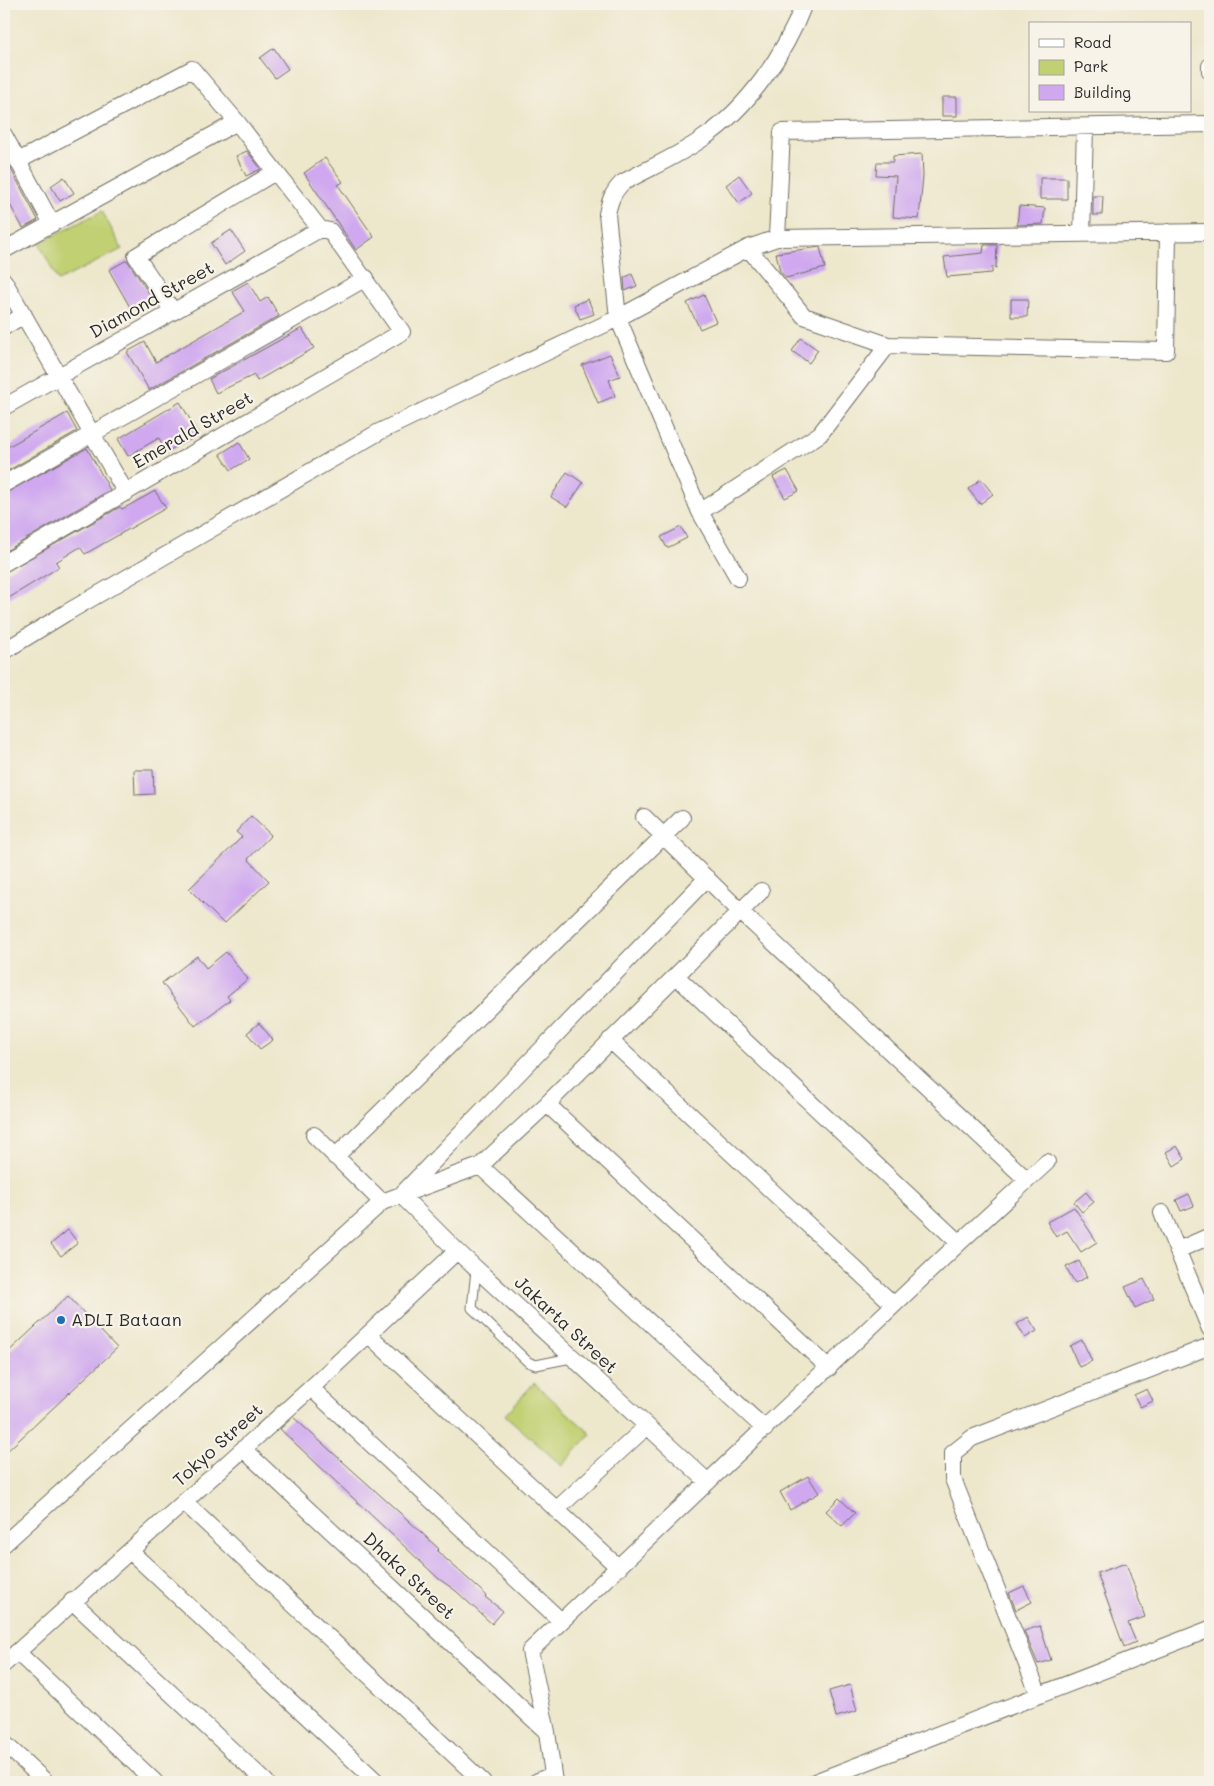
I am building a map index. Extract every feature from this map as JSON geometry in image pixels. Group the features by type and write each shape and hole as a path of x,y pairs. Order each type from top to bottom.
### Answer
{"street":[{"path":"738,578 700,512 618,318 607,214 610,200 615,190 622,183 703,138 727,118 756,87 783,52 804,4"},
{"path":"1210,66 1210,71"},
{"path":"4,484 366,278 330,231 320,229 237,122 192,69 18,162"},
{"path":"4,250 237,122"},
{"path":"777,238 782,132 1210,124"},
{"path":"1082,234 1085,127"},
{"path":"4,135 52,224"},
{"path":"173,311 136,256 275,172"},
{"name":"Diamond Street","path":"4,407 320,229"},
{"path":"748,248 804,316 888,345 1166,350 1168,232"},
{"path":"4,651 66,613 379,432 618,318 748,248 777,238 1210,232"},
{"name":"Emerald Street","path":"4,563 402,332 366,278"},
{"path":"4,280 126,493"},
{"path":"4,327 24,316"},
{"path":"700,512 820,434 888,345"},
{"path":"644,817 741,912 1027,1180"},
{"path":"335,1157 682,818"},
{"path":"401,1195 707,878"},
{"path":"4,1544 382,1202 480,1166 547,1104 760,891"},
{"path":"676,976 959,1243"},
{"path":"610,1040 894,1305"},
{"path":"547,1104 829,1368"},
{"path":"314,1135 382,1202"},
{"path":"536,1782 553,1779 547,1732 530,1651 560,1620 619,1568 959,1243 1047,1162"},
{"path":"480,1166 765,1429"},
{"name":"Jakarta Street","path":"401,1195 476,1270 708,1482"},
{"path":"1162,1213 1210,1329"},
{"path":"1178,1250 1210,1236"},
{"name":"Tokyo Street","path":"4,1664 311,1388 456,1251"},
{"path":"369,1335 619,1568"},
{"path":"1039,1695 953,1479 953,1453 972,1438 1210,1346"},
{"path":"311,1388 560,1620"},
{"path":"556,1510 646,1426"},
{"name":"Dhaka Street","path":"244,1449 547,1732"},
{"path":"184,1502 483,1782"},
{"path":"130,1551 377,1782"},
{"path":"72,1601 266,1782"},
{"path":"814,1782 1210,1629"},
{"path":"17,1652 154,1782"},
{"path":"4,1743 46,1782"}],"lane":[{"path":"476,1270 472,1308 528,1362 536,1365 571,1358"}],"green space":[{"path":"102,211 122,249 58,281 39,243"},
{"path":"534,1383 591,1434 562,1466 505,1415"}],"building":[{"path":"274,48 288,69 275,78 260,58"},
{"path":"942,97 957,97 957,116 942,116"},
{"path":"247,151 261,169 246,176 236,156"},
{"path":"922,154 923,176 919,219 893,217 896,176 876,175 877,162 893,162 893,156"},
{"path":"4,156 38,220 23,228 4,194"},
{"path":"325,158 343,182 338,185 374,237 356,250 304,173"},
{"path":"739,175 752,193 739,203 726,185"},
{"path":"64,177 74,193 60,201 51,186"},
{"path":"1040,178 1067,178 1067,199 1040,199"},
{"path":"1093,196 1103,196 1102,215 1093,215"},
{"path":"1019,206 1045,208 1043,224 1017,225"},
{"path":"231,230 245,251 225,265 211,243"},
{"path":"984,245 997,245 996,268 992,267 992,273 947,277 944,257 983,253"},
{"path":"820,247 825,268 786,278 780,271 776,253"},
{"path":"127,260 152,298 131,309 109,270"},
{"path":"632,274 637,286 625,291 624,278"},
{"path":"248,282 260,302 268,297 279,316 149,390 127,352 145,342 156,362 245,311 232,291"},
{"path":"704,295 716,322 700,329 687,303"},
{"path":"588,299 594,314 580,319 574,305"},
{"path":"1011,299 1028,299 1027,317 1011,317"},
{"path":"302,328 314,348 257,381 254,375 216,393 209,379"},
{"path":"801,338 818,350 809,363 792,351"},
{"path":"610,354 620,376 609,380 615,396 598,403 582,365"},
{"path":"180,402 199,435 166,452 159,438 128,456 118,439"},
{"path":"67,413 77,431 4,473 4,449"},
{"path":"239,442 249,459 231,470 220,454"},
{"path":"87,448 110,490 4,552 4,494"},
{"path":"787,470 799,491 785,498 773,477"},
{"path":"567,472 583,483 567,507 551,497"},
{"path":"981,479 993,494 980,504 968,489"},
{"path":"155,491 166,508 85,554 80,547 56,562 59,567 4,601 4,573 120,507 122,509"},
{"path":"681,527 687,538 667,548 661,537"},
{"path":"134,770 153,770 154,794 135,795"},
{"path":"251,816 271,835 248,859 269,881 224,924 189,889 242,837 236,832"},
{"path":"226,952 248,979 227,996 230,1000 195,1026 162,983 197,956 206,968"},
{"path":"259,1023 273,1040 260,1049 247,1033"},
{"path":"1177,1146 1185,1159 1174,1166 1166,1152"},
{"path":"1086,1192 1094,1202 1082,1212 1074,1202"},
{"path":"1189,1194 1194,1206 1181,1211 1176,1200"},
{"path":"1074,1207 1097,1242 1081,1252 1067,1231 1056,1237 1047,1222"},
{"path":"68,1230 78,1243 61,1256 51,1244"},
{"path":"1079,1261 1087,1277 1075,1283 1066,1267"},
{"path":"1144,1279 1154,1299 1135,1308 1125,1287"},
{"path":"68,1296 117,1348 4,1454 4,1356"},
{"path":"1028,1317 1037,1331 1025,1338 1017,1324"},
{"path":"1082,1340 1092,1361 1079,1367 1070,1346"},
{"path":"1147,1389 1153,1401 1140,1407 1134,1395"},
{"path":"293,1417 409,1521 439,1549 437,1551 486,1595 485,1597 503,1611 492,1624 456,1591 439,1579 280,1429"},
{"path":"808,1476 819,1493 790,1510 780,1492"},
{"path":"839,1498 855,1513 842,1526 826,1511"},
{"path":"1126,1563 1145,1617 1128,1623 1136,1642 1124,1647 1097,1573"},
{"path":"1024,1586 1032,1602 1016,1610 1009,1593"},
{"path":"1040,1626 1051,1660 1038,1664 1024,1631"},
{"path":"850,1685 857,1711 836,1717 829,1691"}],"place":[{"name":"ADLI Bataan","path":"61,1320"}]}
